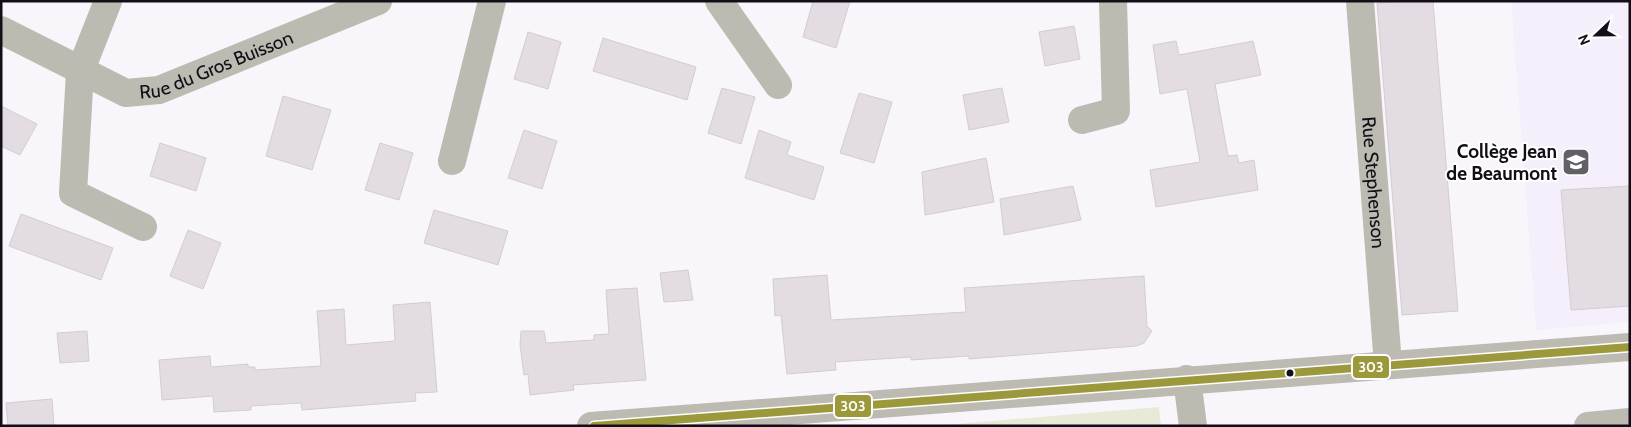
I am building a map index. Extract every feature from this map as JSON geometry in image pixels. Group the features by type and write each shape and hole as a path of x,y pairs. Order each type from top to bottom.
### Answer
{"street":[{"path":"108,1 80,72 73,193 143,227"},
{"name":"Rue du Gros Buisson","path":"1,30 80,72 126,93 159,90 326,12 378,1"},
{"path":"452,161 492,1"},
{"path":"719,1 778,85"},
{"path":"1082,120 1116,111 1113,1"},
{"name":"Rue Stephenson","path":"1360,1 1388,365"},
{"path":"591,426 1187,379 1630,347"},
{"path":"1187,379 1193,426"},
{"path":"1588,426 1630,422"}],"shaded area":[{"name":"Collège Jean de Beaumont","path":"1511,1 1630,1 1630,322 1536,330"}],"green space":[{"path":"1159,407 1161,426 939,426 945,425"}],"building":[{"path":"813,1 850,1 836,48 803,37"},
{"path":"1433,1 1458,311 1402,315 1377,3"},
{"path":"1074,26 1080,59 1045,66 1039,32"},
{"path":"528,32 561,42 548,89 514,79"},
{"path":"603,38 696,67 687,100 593,71"},
{"path":"1176,41 1179,55 1253,41 1261,75 1215,84 1228,156 1237,155 1239,163 1254,160 1258,190 1156,207 1150,170 1200,162 1187,89 1160,94 1153,45"},
{"path":"722,88 755,97 741,144 708,133"},
{"path":"1002,88 1009,122 969,130 963,95"},
{"path":"859,93 892,102 874,163 840,153"},
{"path":"283,96 331,110 312,170 266,156"},
{"path":"1,106 37,124 20,155 1,146"},
{"path":"524,130 557,141 542,189 508,178"},
{"path":"759,130 791,142 787,155 824,167 814,200 745,178"},
{"path":"160,143 206,158 196,191 150,176"},
{"path":"380,143 413,153 399,200 365,190"},
{"path":"986,158 994,202 925,215 922,172"},
{"path":"1073,186 1081,220 1004,235 1000,199"},
{"path":"1630,186 1630,306 1571,310 1561,190"},
{"path":"434,210 508,231 498,265 424,243"},
{"path":"21,214 113,248 101,280 9,246"},
{"path":"188,230 221,243 203,289 170,276"},
{"path":"688,270 693,300 664,302 660,273"},
{"path":"827,275 831,320 966,312 964,288 1144,276 1147,326 1152,331 1144,343 1136,346 969,359 969,356 911,360 911,357 835,362 836,370 787,374 781,315 775,316 773,279"},
{"path":"637,288 646,380 573,385 574,390 530,395 528,374 524,375 520,345 521,331 544,331 546,343 594,340 594,335 609,334 606,290"},
{"path":"430,302 437,392 415,393 416,401 302,410 301,403 251,406 251,410 214,412 213,396 162,400 159,360 210,356 211,367 248,364 248,367 255,367 255,370 321,366 317,311 344,309 346,345 395,341 393,305"},
{"path":"87,331 89,361 60,363 57,333"},
{"path":"52,399 54,426 8,426 6,403"}],"transit line":[{"name":"303","path":"594,426 1630,347"}],"place":[{"name":"Collège Jean de Beaumont","path":"1576,162"}]}
